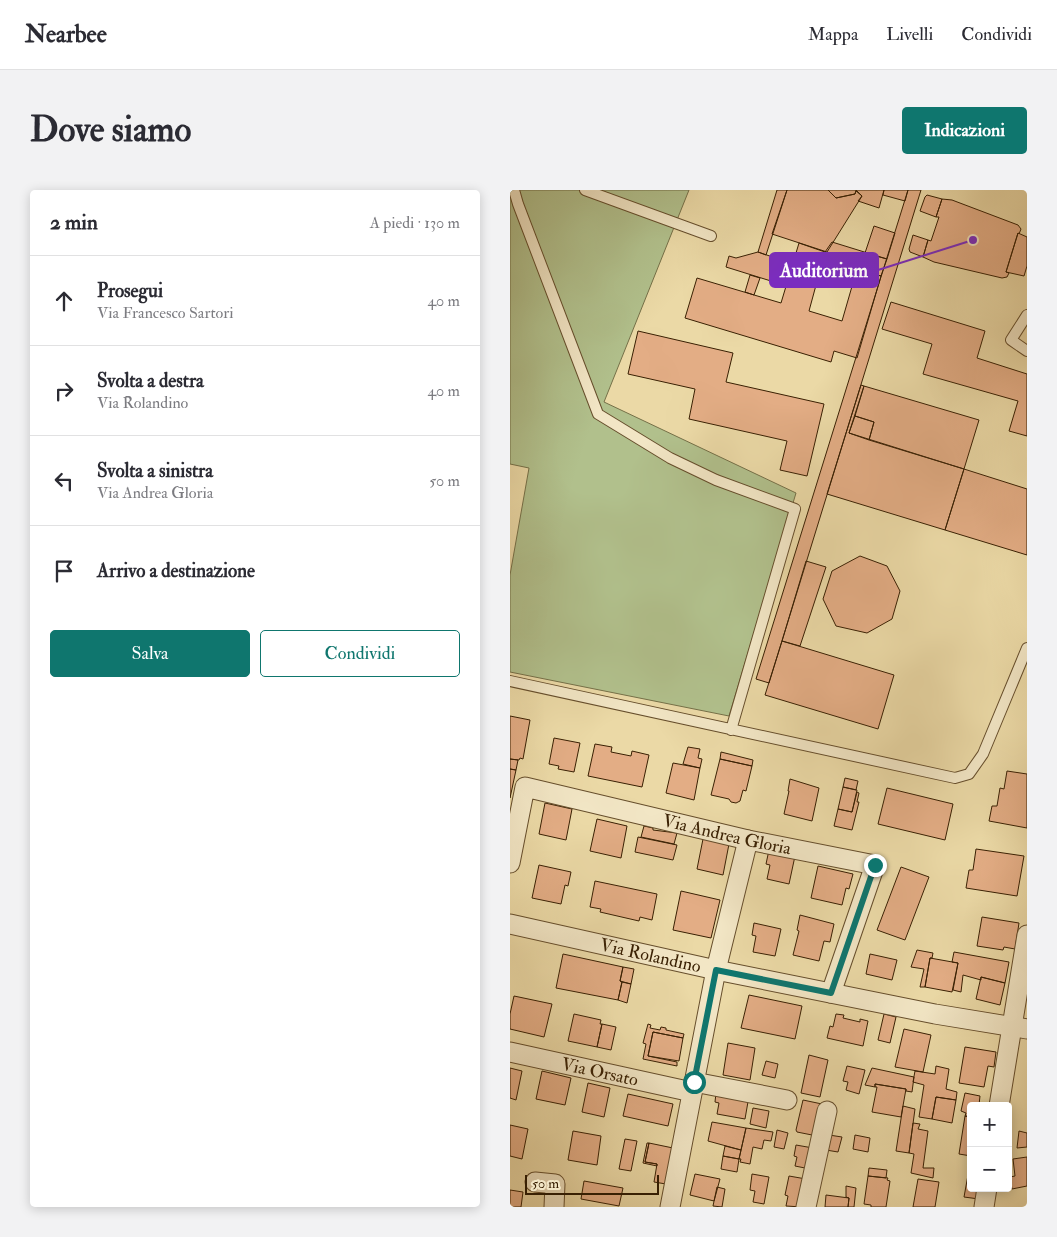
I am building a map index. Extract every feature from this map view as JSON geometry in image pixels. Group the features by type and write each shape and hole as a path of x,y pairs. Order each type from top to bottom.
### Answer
{"street":[{"name":"Via Andrea Gloria","path":"510,864 525,787 748,840 875,865 831,993"},
{"path":"670,1207 716,970 748,840"},
{"name":"Via Rolandino","path":"510,924 716,970 935,1014 1019,1028"},
{"path":"1000,1102 1019,1028 1027,935"},
{"name":"Via Orsato","path":"510,1052 693,1087 787,1100"},
{"path":"806,1207 827,1111"},
{"path":"535,1182 555,1184 554,1207"},
{"path":"984,1207 986,1192"}],"lane":[{"path":"514,190 598,414 670,458 708,476 795,510 732,730"},
{"path":"585,190 711,236"},
{"path":"1027,316 1011,340 1027,351"},
{"path":"510,681 955,778 969,774 983,754 1027,648"}],"green space":[{"path":"510,190 689,190 604,402 796,493 729,716 510,672 510,575 529,468 510,464"}],"building":[{"path":"777,190 787,190 766,255 758,252"},
{"path":"787,190 828,190 836,198 855,194 856,191 862,196 827,252 772,234"},
{"path":"828,190 856,190 855,194 836,198"},
{"path":"856,190 884,190 879,208 858,201 862,196"},
{"path":"884,190 908,190 905,201 883,195"},
{"path":"908,190 921,190 769,683 756,679"},
{"path":"927,195 942,199 936,217 920,211"},
{"path":"942,199 952,200 1018,225 1021,229 1018,233 1006,272 1009,273 1007,277 1002,278 934,262 923,257 928,240 931,241 939,217 936,217"},
{"path":"874,226 895,233 887,259 865,253"},
{"path":"1018,233 1027,237 1027,266 1024,276 1006,272"},
{"path":"913,235 928,240 923,257 910,252 909,249"},
{"path":"832,242 887,259 881,276 824,258 825,252"},
{"path":"799,243 825,252 809,311 842,321 857,269 881,276 857,358 834,351 831,362 685,318 697,278 781,303"},
{"path":"758,252 793,264 787,286 726,267 729,256 736,258"},
{"path":"750,275 760,278 754,295 745,292"},
{"path":"891,302 985,331 977,358 1027,374 1027,436 1009,431 1018,401 923,374 932,344 882,329"},
{"path":"638,331 733,353 726,382 824,404 807,476 780,470 787,441 689,419 695,389 628,374"},
{"path":"861,385 864,386 849,433 964,469 945,530 827,494"},
{"path":"864,386 979,420 964,469 869,440 874,422 855,416"},
{"path":"855,416 874,422 869,440 849,433"},
{"path":"964,469 1027,489 1027,555 945,530"},
{"path":"860,556 887,566 900,591 892,619 867,633 836,626 823,599 832,571"},
{"path":"806,561 826,567 800,646 782,641"},
{"path":"782,641 894,675 878,729 765,695"},
{"path":"510,716 530,720 523,759 510,759"},
{"path":"554,738 580,743 574,772 558,769 559,766 549,764"},
{"path":"595,744 612,747 611,752 631,756 632,751 649,755 642,787 588,776"},
{"path":"688,747 700,749 698,758 702,759 700,768 683,764"},
{"path":"721,752 753,760 752,766 720,759"},
{"path":"510,759 518,760 516,770 510,769"},
{"path":"720,759 752,766 746,791 743,790 740,801 736,803 731,802 729,799 711,795"},
{"path":"673,763 700,768 694,800 666,793"},
{"path":"510,769 516,770 510,798"},
{"path":"1007,771 1027,774 1027,828 989,821 992,806 997,806 1000,788 1004,789"},
{"path":"845,778 858,781 856,790 843,787"},
{"path":"790,779 819,788 812,821 784,814"},
{"path":"843,787 857,790 852,812 838,809"},
{"path":"887,788 953,804 945,840 878,824"},
{"path":"857,792 859,793 857,802 859,802 852,830 834,826 838,809 852,812"},
{"path":"545,803 572,809 566,840 539,834"},
{"path":"597,819 627,826 621,858 590,851"},
{"path":"644,826 653,828 653,830 677,833 674,844 641,837"},
{"path":"638,837 677,845 673,860 635,852"},
{"path":"703,839 729,844 723,875 697,869"},
{"path":"976,849 1024,856 1017,896 966,888 969,870 973,870"},
{"path":"769,850 795,856 789,884 767,879 770,865 766,864"},
{"path":"539,865 571,872 568,886 565,885 561,904 532,898"},
{"path":"818,866 853,874 849,889 846,888 842,905 811,898"},
{"path":"901,867 929,877 905,940 877,930"},
{"path":"595,881 657,894 652,920 640,917 639,921 600,912 601,909 590,907"},
{"path":"681,891 720,900 711,938 673,930"},
{"path":"800,915 834,924 830,942 824,941 819,961 793,955 799,931 797,930"},
{"path":"982,917 1019,923 1015,949 1004,947 1003,950 977,946"},
{"path":"754,923 781,929 775,956 753,952 756,936 752,935"},
{"path":"917,950 933,953 932,958 930,958 925,987 920,987 924,969 911,967"},
{"path":"954,952 1009,962 1005,983 981,977 981,980 963,975 961,992 953,990 958,963 952,962"},
{"path":"563,954 623,967 618,1000 556,988"},
{"path":"870,954 897,960 892,980 866,974"},
{"path":"930,958 958,963 952,992 925,987"},
{"path":"623,967 634,969 631,984 620,981"},
{"path":"981,977 1005,983 1000,1005 976,999"},
{"path":"622,982 631,984 627,1003 618,1000"},
{"path":"749,995 802,1006 795,1039 741,1028"},
{"path":"514,996 552,1004 544,1037 510,1029 510,1014"},
{"path":"574,1014 601,1020 600,1024 602,1024 597,1047 568,1041"},
{"path":"836,1014 844,1015 843,1018 860,1022 860,1019 868,1021 863,1046 827,1038 830,1026 833,1027"},
{"path":"884,1014 896,1017 890,1043 878,1040"},
{"path":"602,1024 616,1027 611,1050 597,1047"},
{"path":"648,1024 651,1025 650,1028 660,1030 661,1027 684,1034 683,1038 653,1032 648,1056 677,1062 677,1066 643,1059 646,1044 643,1043"},
{"path":"904,1029 931,1035 923,1072 895,1067"},
{"path":"653,1032 683,1038 679,1061 648,1056"},
{"path":"728,1043 755,1048 750,1080 723,1075"},
{"path":"965,1047 996,1052 994,1067 988,1066 984,1087 959,1083"},
{"path":"809,1055 828,1060 820,1097 801,1093"},
{"path":"766,1061 778,1064 775,1078 762,1075"},
{"path":"847,1066 865,1070 859,1094 846,1090 848,1082 843,1081"},
{"path":"936,1066 949,1069 946,1089 957,1092 956,1100 936,1097 932,1119 919,1117 924,1085 913,1082 915,1071 935,1074"},
{"path":"510,1068 522,1071 516,1100 510,1098"},
{"path":"872,1068 914,1077 912,1092 906,1091 906,1089 875,1084 875,1087 865,1085"},
{"path":"542,1071 571,1078 565,1105 536,1099"},
{"path":"588,1083 610,1088 604,1117 582,1112"},
{"path":"875,1084 906,1089 901,1117 872,1112 877,1087 875,1087"},
{"path":"716,1093 749,1096 745,1119 717,1114 719,1103 715,1102"},
{"path":"965,1093 980,1096 979,1102 967,1102 967,1116 965,1116 966,1113 961,1111"},
{"path":"628,1094 673,1104 668,1126 623,1116"},
{"path":"936,1097 956,1100 952,1123 932,1119"},
{"path":"803,1100 822,1104 817,1136 797,1132 796,1130"},
{"path":"903,1106 915,1109 909,1153 896,1151"},
{"path":"753,1108 769,1111 766,1128 750,1124"},
{"path":"965,1116 967,1116 967,1155 959,1154"},
{"path":"712,1122 746,1128 741,1150 708,1141"},
{"path":"913,1123 920,1124 918,1129 928,1131 923,1168 934,1168 933,1178 911,1173 914,1154 909,1153"},
{"path":"510,1125 528,1129 522,1159 510,1156"},
{"path":"746,1128 773,1132 771,1141 764,1140 762,1149 753,1147 750,1164 740,1162 741,1159 739,1159"},
{"path":"777,1130 788,1133 784,1149 774,1147"},
{"path":"573,1131 601,1136 597,1165 568,1160"},
{"path":"1019,1131 1027,1133 1027,1147 1017,1148"},
{"path":"829,1135 842,1137 838,1152 826,1150"},
{"path":"855,1135 870,1138 868,1152 853,1149"},
{"path":"625,1139 637,1141 631,1171 619,1169"},
{"path":"647,1143 649,1143 645,1162 657,1164 657,1166 643,1163"},
{"path":"649,1143 673,1148 666,1184 654,1182 657,1164 645,1162"},
{"path":"796,1145 813,1148 810,1169 795,1166 797,1157 794,1156"},
{"path":"725,1146 741,1150 739,1159 723,1156"},
{"path":"723,1156 739,1159 737,1172 721,1169"},
{"path":"1027,1157 1027,1186 1012,1189 1012,1177 1015,1176 1013,1159"},
{"path":"869,1168 887,1170 886,1178 868,1176"},
{"path":"695,1174 720,1179 714,1201 690,1195"},
{"path":"752,1174 769,1177 764,1204 753,1202 755,1191 750,1190"},
{"path":"789,1176 806,1179 802,1207 786,1206 788,1196 785,1195"},
{"path":"868,1176 888,1178 887,1180 890,1181 886,1207 871,1207 871,1205 864,1204"},
{"path":"918,1179 939,1182 935,1207 913,1207"},
{"path":"967,1180 967,1192 980,1192 979,1199 964,1197"},
{"path":"584,1181 623,1188 619,1206 581,1199"},
{"path":"846,1186 856,1188 854,1207 848,1207 849,1198 846,1197"},
{"path":"717,1187 725,1189 722,1207 713,1206"},
{"path":"510,1190 523,1192 521,1207 510,1207"},
{"path":"826,1195 849,1198 848,1207 825,1207"}],"place":[{"name":"Auditorium","path":"973,240"}],"route":[{"path":"694,1082 716,970 831,993 875,865"}]}
